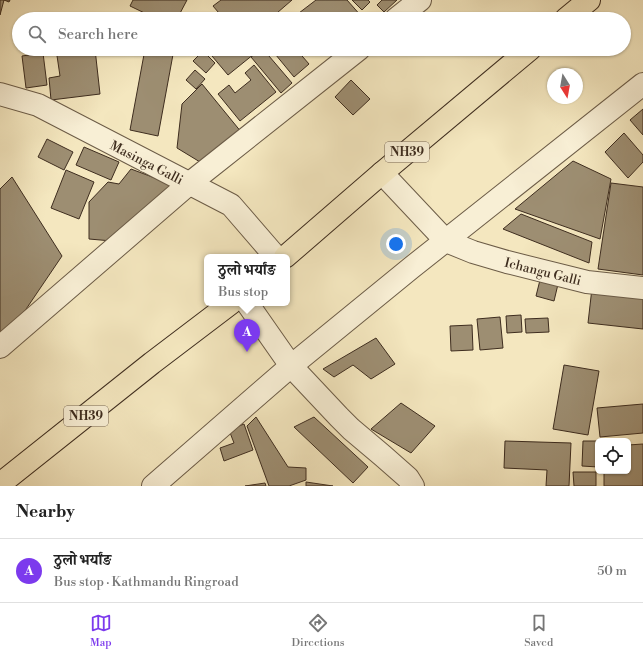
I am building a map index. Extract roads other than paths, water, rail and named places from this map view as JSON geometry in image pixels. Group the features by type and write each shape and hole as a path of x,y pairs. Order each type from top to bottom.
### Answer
{"highway":[{"path":"574,12 589,0"},
{"name":"NH39","path":"288,254 382,173 522,56"},
{"name":"NH39","path":"0,484 152,363 227,306"}],"street":[{"path":"405,12 420,0"},
{"path":"0,347 190,184 349,56"},
{"path":"153,486 291,366 643,84"},
{"name":"Masinga Galli","path":"0,94 38,105 231,205 273,254"},
{"path":"382,173 446,241"},
{"name":"Ichangu Galli","path":"446,241 473,252 500,260 587,282 643,288"},
{"path":"248,306 291,366 351,429 408,478 413,486"}],"place":[{"name":"ठुलो भर्यांङ","path":"247,352"}]}
